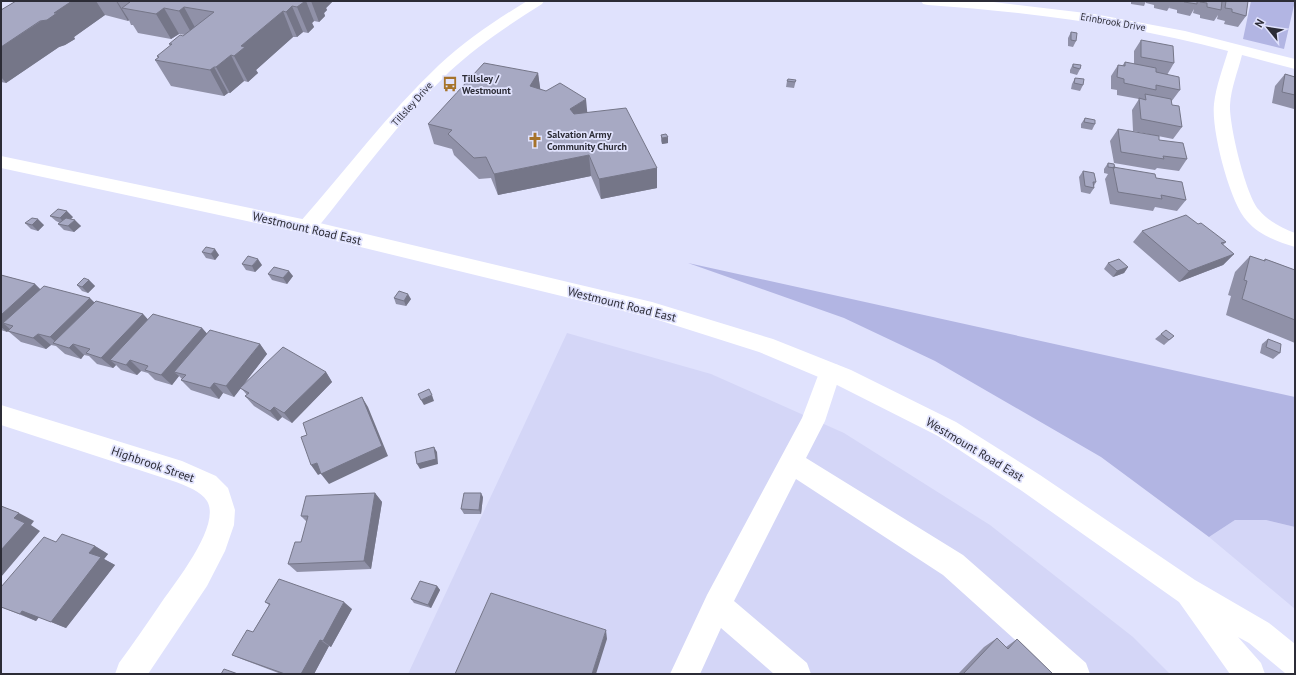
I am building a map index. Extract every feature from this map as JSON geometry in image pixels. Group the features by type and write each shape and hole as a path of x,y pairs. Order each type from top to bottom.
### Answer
{"street":[{"name":"Tillsley Drive","path":"307,227 410,104 445,68 470,47 517,13 537,1"},
{"name":"Erinbrook Drive","path":"928,1 972,2 1071,14 1119,22 1236,48 1295,64"},
{"path":"1236,48 1222,105 1223,123 1241,194 1249,212 1266,226 1295,240"},
{"name":"Westmount Road East","path":"1,162 307,227 652,310 765,345 830,372 947,430 1032,483 1185,590 1259,633 1295,663"},
{"path":"685,674 717,605 813,421 830,372"},
{"name":"Highbrook Street","path":"1,415 182,472 209,485 220,498 223,516 216,539 203,568 130,674"},
{"path":"792,463 953,565 1075,674"},
{"name":"Westmount Road East","path":"1185,590 1237,660 1250,674"},
{"path":"717,605 796,674"}],"shaded area":[{"path":"1251,1 1295,1 1284,49 1243,39"},
{"path":"688,263 1295,397 1295,527 1266,520 1235,520 1209,537 1101,457 935,361 844,318"},
{"path":"567,333 711,374 844,433 990,525 1133,637 1170,674 408,674"},
{"path":"1235,520 1266,520 1295,527 1295,609 1209,537"}],"building":[{"path":"16,1 72,1 54,13 57,13 47,20 40,21 1,47 1,10"},
{"path":"125,1 304,2 297,7 292,6 286,12 283,11 241,46 245,47 234,56 231,55 210,70 155,60 159,57 157,56 172,44 169,44 180,35 183,36 214,12 184,7 179,11 164,8 156,14 122,8 130,2"},
{"path":"1197,1 1197,4 1184,2"},
{"path":"1200,1 1222,1 1221,10 1207,7 1207,3"},
{"path":"1226,1 1248,1 1246,16 1232,12 1232,9 1225,8"},
{"path":"1071,32 1077,33 1076,41 1071,40"},
{"path":"1141,40 1173,46 1174,63 1141,57"},
{"path":"1125,62 1156,68 1156,72 1179,77 1180,90 1156,85 1156,90 1124,83 1124,79 1117,77 1118,65 1125,66"},
{"name":"Salvation Army Community Church","path":"484,63 538,73 530,86 546,91 560,83 586,99 570,109 574,114 626,108 657,168 599,179 589,155 494,174 486,157 474,158 448,134 452,130 428,124"},
{"path":"1073,64 1081,65 1080,69 1073,67"},
{"path":"1285,74 1295,77 1295,95 1282,92"},
{"path":"1075,78 1084,79 1083,85 1074,83"},
{"path":"788,79 796,80 795,82 787,81"},
{"path":"1145,94 1171,99 1172,105 1179,106 1182,127 1141,119 1139,98 1146,100"},
{"path":"1085,118 1095,120 1095,124 1084,122"},
{"path":"1118,129 1159,136 1159,140 1183,143 1187,159 1163,156 1164,159 1121,152"},
{"path":"666,134 668,137 662,138 661,135"},
{"path":"1108,163 1114,164 1115,168 1108,167"},
{"path":"1113,167 1155,174 1156,178 1182,182 1186,200 1161,195 1162,199 1118,192"},
{"path":"1083,171 1094,173 1096,182 1093,182 1094,188 1085,186"},
{"path":"58,209 67,211 60,218 50,216"},
{"path":"1186,215 1198,224 1201,223 1226,242 1221,243 1234,254 1189,271 1142,231"},
{"path":"32,218 38,219 32,225 25,223"},
{"path":"66,218 75,220 68,226 58,224"},
{"path":"206,247 215,249 211,254 202,252"},
{"path":"248,256 258,259 252,266 242,264"},
{"path":"1250,256 1265,261 1265,259 1295,270 1295,320 1242,299 1247,281 1244,280"},
{"path":"1119,259 1128,267 1117,271 1108,263"},
{"path":"274,267 289,271 283,278 268,274"},
{"path":"1,275 35,284 1,315"},
{"path":"84,278 89,280 82,287 77,285"},
{"path":"44,286 90,298 50,337 38,334 33,338 8,331 13,326 3,323"},
{"path":"399,291 408,294 404,301 394,298"},
{"path":"96,301 143,314 101,358 86,353 90,349 73,344 69,348 53,343"},
{"path":"153,314 202,328 161,375 145,370 148,366 130,360 126,365 110,360"},
{"path":"210,330 260,344 226,386 214,383 210,388 181,380 186,375 174,372"},
{"path":"1166,330 1174,336 1169,340 1161,334"},
{"path":"1268,339 1281,344 1280,353 1266,347"},
{"path":"283,347 326,372 284,413 274,407 270,411 245,396 249,393 240,388"},
{"path":"429,389 432,395 421,400 418,394"},
{"path":"362,397 382,446 321,474 317,463 311,465 301,437 307,435 303,423"},
{"path":"434,447 436,459 417,464 415,452"},
{"path":"375,493 364,561 288,564 295,542 301,542 308,516 301,516 306,496"},
{"path":"464,493 481,493 479,510 461,509"},
{"path":"1,506 19,513 14,518 25,523 1,550"},
{"path":"62,534 95,546 89,553 101,557 51,622 22,611 20,614 1,607 1,587 44,537 56,542"},
{"path":"279,579 344,602 323,641 320,640 301,674 285,674 232,655 247,630 253,632 270,604 265,602"},
{"path":"420,581 437,586 428,605 411,599"},
{"path":"491,593 606,630 592,674 455,674"},
{"path":"997,638 1008,649 1017,639 1053,674 963,674"},
{"path":"224,669 238,674 221,674"}],"place":[{"name":"Tillsley / Westmount","path":"450,84"},
{"name":"Salvation Army Community Church","path":"535,140"}]}
